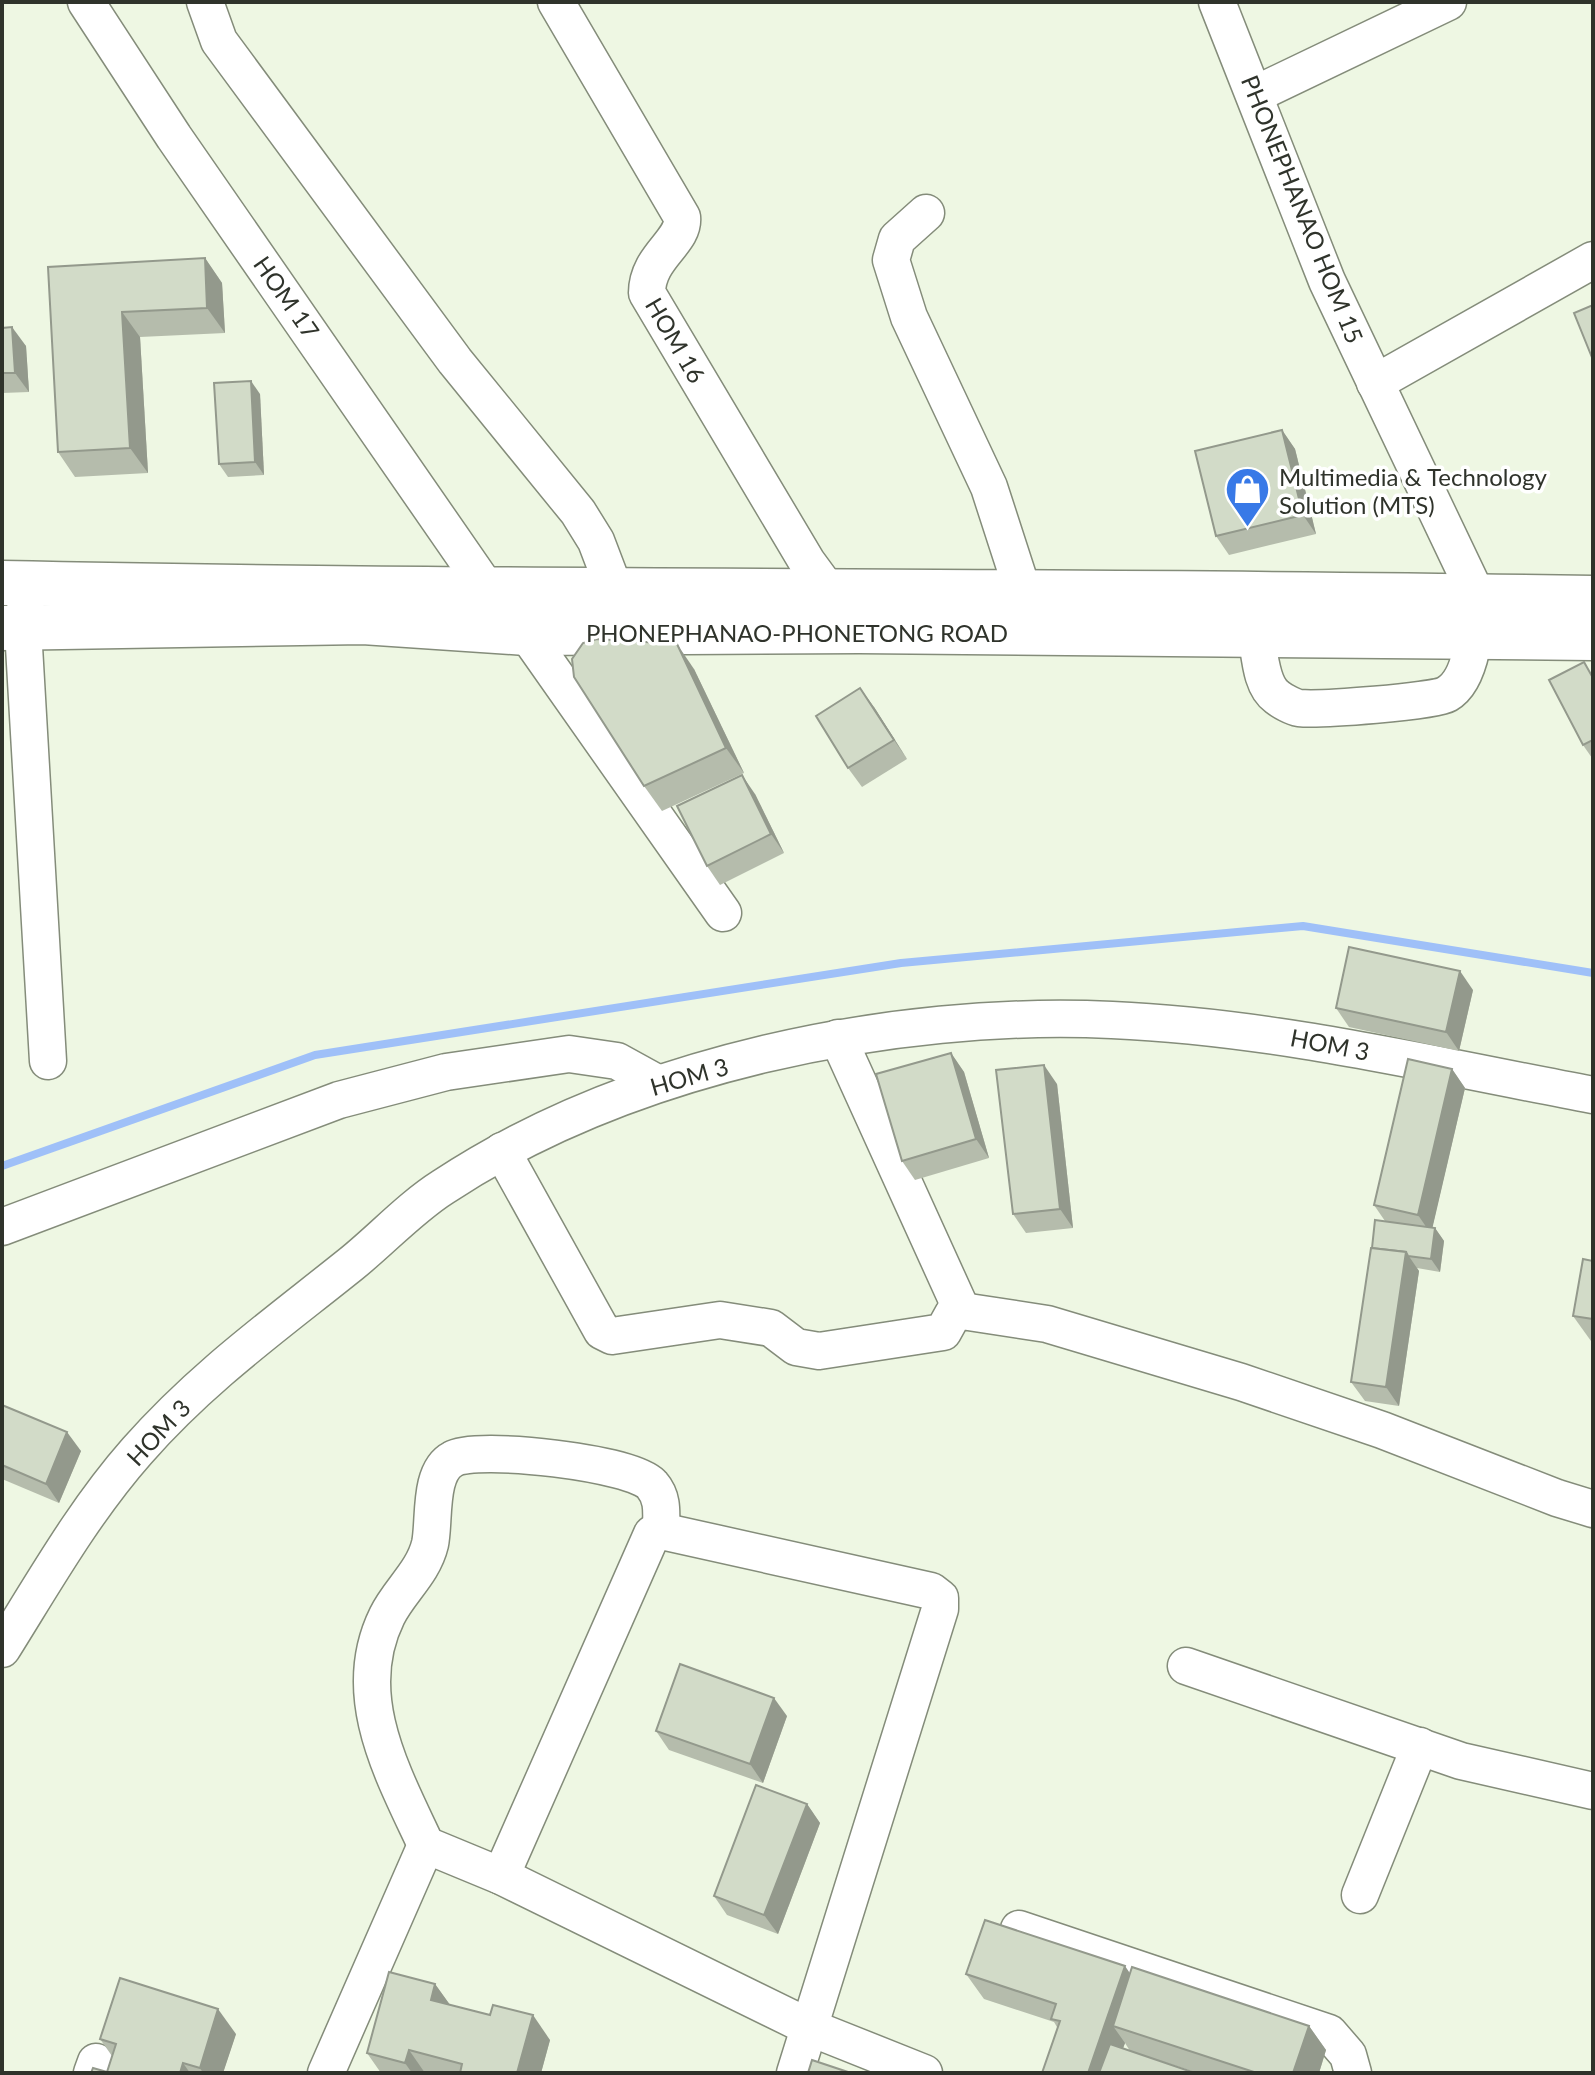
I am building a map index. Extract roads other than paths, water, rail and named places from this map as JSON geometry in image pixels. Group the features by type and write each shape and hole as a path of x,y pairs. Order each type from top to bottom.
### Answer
{"main road":[{"name":"PHONEPHANAO-PHONETONG ROAD","path":"15,583 363,606 526,633 859,631 1256,634 1476,616 1593,598"},
{"name":"PHONEPHANAO-PHONETONG ROAD","path":"12,629 363,606 489,592 826,589 1023,592 1476,616 1593,638"}],"street":[{"name":"HOM 17","path":"86,2 174,137 489,592"},
{"path":"205,2 219,41 455,361 578,512 596,541 615,591"},
{"name":"HOM 16","path":"556,2 682,217 681,232 653,263 647,293 826,589 859,631"},
{"name":"PHONEPHANAO HOM 15","path":"1217,2 1256,94 1327,281 1375,383 1476,616"},
{"path":"1256,94 1448,2"},
{"path":"926,213 897,239 891,260 909,317 989,487 1023,592"},
{"path":"1375,383 1593,260"},
{"path":"15,583 12,629 48,1061"},
{"path":"1256,634 1265,680 1275,696 1297,708 1420,700 1447,694 1460,680 1476,616"},
{"path":"526,633 723,913"},
{"name":"HOM 3","path":"2,1649 80,1526 136,1453 244,1345 351,1264 439,1189 502,1151 657,1083 838,1038 961,1024 1109,1020 1285,1035 1593,1095"},
{"path":"838,1038 962,1311"},
{"path":"2,1227 339,1100 446,1072 569,1054 617,1061 657,1083"},
{"path":"502,1151 602,1331 612,1336 720,1320 771,1328 796,1347 819,1351 943,1332 953,1314 962,1311 1047,1324 1241,1382 1382,1430 1593,1509"},
{"path":"661,1531 661,1500 651,1482 632,1471 600,1463 468,1454 453,1458 445,1465 439,1476 429,1547 414,1579 387,1615 373,1654 371,1702 388,1763 426,1845 501,1876 811,2028 924,2073"},
{"path":"501,1876 652,1534 661,1531 931,1591 940,1598 940,1609 795,2073"},
{"path":"1186,1666 1461,1761 1593,1791"},
{"path":"1360,1895 1420,1746"},
{"path":"326,2073 426,1845"},
{"path":"1019,1929 1329,2033 1348,2055 1353,2073"}],"waterway":[{"path":"2,1166 315,1055 901,963 1303,926 1593,973"}],"place":[{"name":"Multimedia & Technology Solution (MTS)","path":"1248,529"}]}
